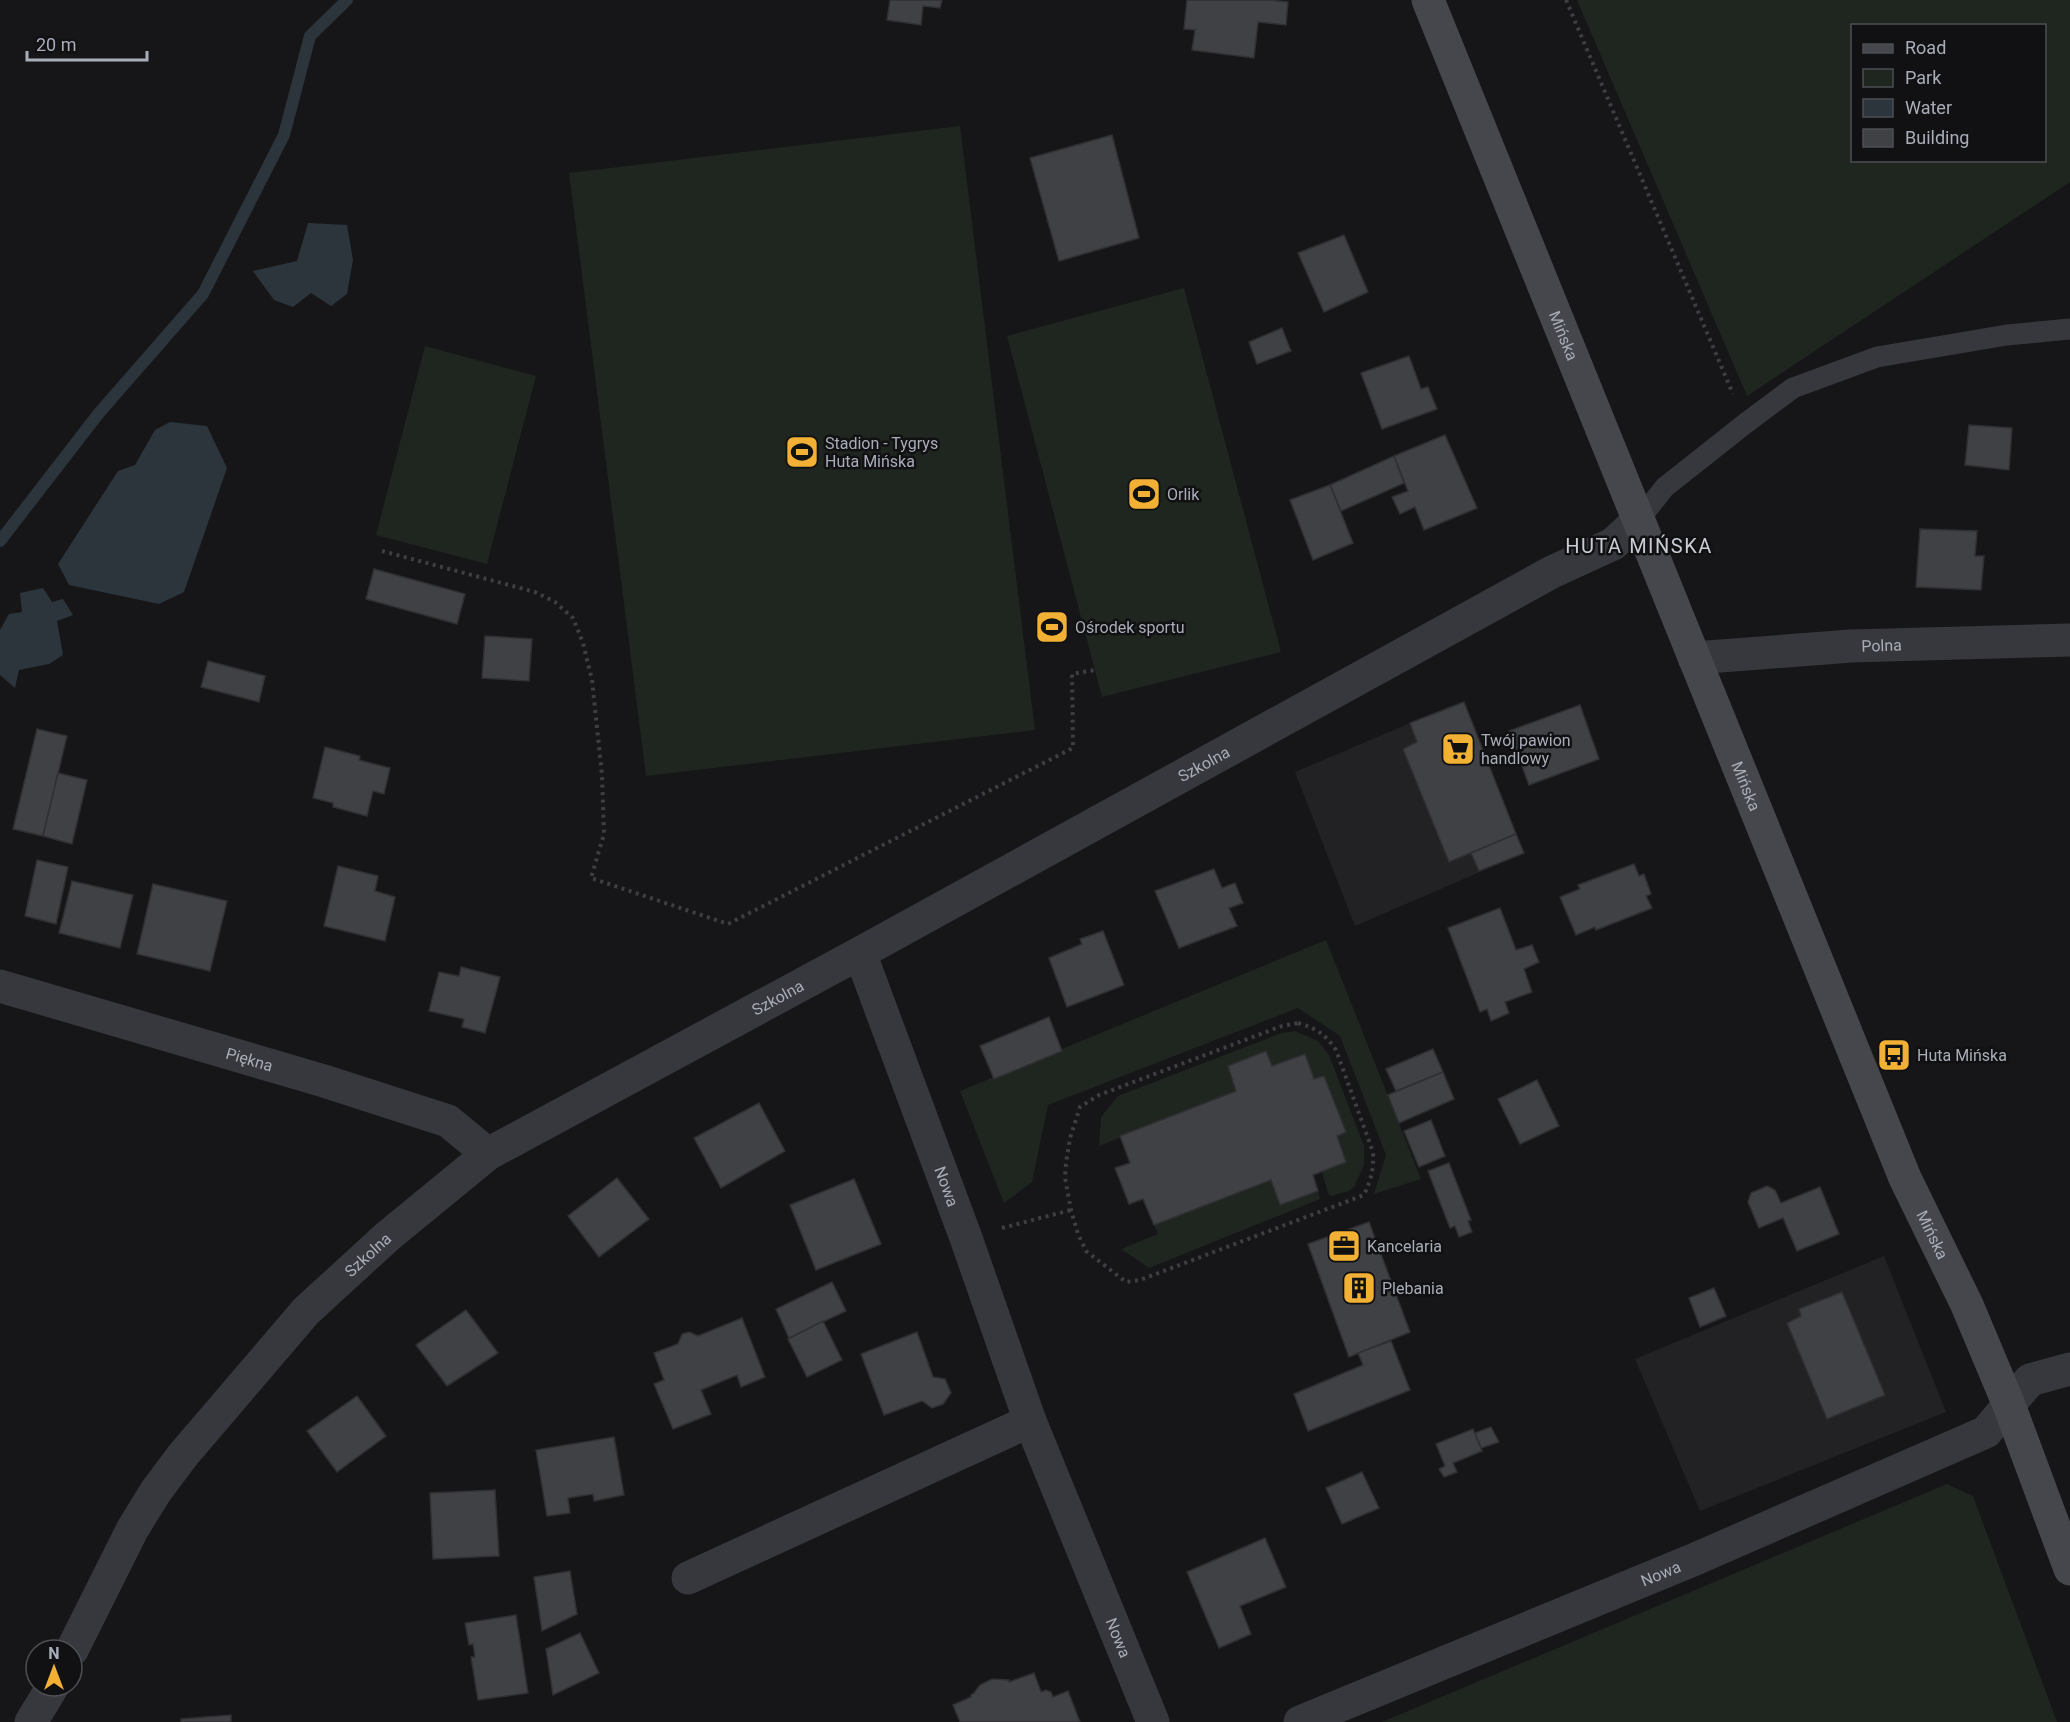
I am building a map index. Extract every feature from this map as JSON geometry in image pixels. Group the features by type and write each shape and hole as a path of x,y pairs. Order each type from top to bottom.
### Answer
{"main road":[{"name":"Mińska","path":"1428,0 1905,1178 1967,1305 2009,1405 2070,1569"}],"street":[{"name":"Szkolna","path":"78,1638 132,1530 156,1491 183,1455 306,1311 388,1236 488,1154 860,953 1552,572 1613,544 1638,520"},
{"name":"Polna","path":"1694,658 1851,646 2070,640"},
{"name":"Nowa","path":"860,953 966,1238 1030,1421 1153,1722"},
{"name":"Piękna","path":"0,986 324,1081 448,1120 488,1154"},
{"name":"Nowa","path":"1300,1722 1682,1565 1986,1432 2030,1380 2070,1369"},
{"path":"688,1578 1030,1421"},
{"path":"32,1722 46,1698"}],"lane":[{"path":"1638,520 1665,487 1792,388 1877,357 2007,335 2070,329"}],"path":[{"path":"1566,0 1746,423"},
{"path":"382,551 535,592 555,602 573,618 584,643 592,680 602,775 604,834 591,878 728,924 1073,748 1072,674 1095,669"},
{"path":"1298,1023 1312,1027 1327,1037 1336,1050 1373,1152 1372,1180 1364,1195 1140,1280 1126,1281 1086,1251 1071,1210 1065,1178 1070,1138 1080,1107 1099,1095 1282,1026 1298,1023"},
{"path":"966,1238 1071,1210"}],"shaded area":[{"path":"1464,702 1524,853 1355,926 1295,772"},
{"path":"1884,1256 1946,1412 1700,1511 1635,1359"}],"green space":[{"path":"1577,0 2070,0 2070,182 1747,396"},
{"name":"Stadion - Tygrys Huta Mińska","path":"960,126 1035,730 646,776 569,173"},
{"name":"Orlik","path":"1184,288 1281,652 1102,697 1007,336"},
{"path":"425,346 536,376 487,564 376,535"},
{"path":"1326,940 1421,1179 1374,1194 1386,1155 1340,1036 1298,1008 1048,1105 1032,1182 1004,1203 960,1091"},
{"path":"1295,1031 1318,1041 1329,1055 1364,1146 1364,1165 1354,1187 1349,1191 1331,1196 1328,1193 1322,1172 1346,1162 1337,1136 1346,1132 1324,1076 1314,1079 1305,1054 1272,1066 1266,1051 1228,1066 1236,1091 1099,1146 1101,1117 1118,1096 1282,1033"},
{"path":"1271,1180 1280,1205 1318,1191 1320,1199 1149,1268 1121,1249 1158,1234 1154,1225"},
{"path":"1947,1484 1973,1496 2057,1722 1382,1722"}],"water":[{"path":"308,223 347,225 353,260 347,294 331,306 311,293 293,307 274,300 253,271 297,261"},
{"path":"170,422 207,426 227,468 184,592 159,604 69,585 58,564 118,471 135,465 155,430"},
{"path":"43,588 52,602 63,599 73,615 57,621 63,655 49,664 19,670 15,688 0,675 0,630 9,614 22,612 20,593"}],"building":[{"path":"890,0 942,0 940,8 923,6 921,25 887,20"},
{"path":"1187,0 1288,2 1286,25 1258,22 1254,58 1192,50 1195,30 1184,29"},
{"path":"1112,135 1139,238 1059,261 1030,158"},
{"path":"1344,235 1368,292 1324,312 1298,253"},
{"path":"1282,328 1291,351 1257,364 1249,342"},
{"path":"1409,356 1421,389 1428,387 1437,409 1382,429 1361,373"},
{"path":"1969,425 2012,428 2009,470 1965,465"},
{"path":"1445,435 1477,508 1424,530 1415,507 1400,514 1392,497 1408,491 1394,456"},
{"path":"1394,456 1404,483 1341,511 1330,485"},
{"path":"1330,485 1353,543 1313,560 1290,500"},
{"path":"1920,529 1977,531 1975,556 1984,556 1981,590 1916,587"},
{"path":"374,569 465,594 457,624 366,599"},
{"path":"485,636 532,639 529,681 482,678"},
{"path":"208,661 265,676 259,702 201,687"},
{"path":"1464,702 1516,834 1449,862 1403,749 1417,742 1410,723"},
{"path":"1580,705 1599,759 1529,785 1509,731"},
{"path":"37,729 67,736 43,836 13,829"},
{"path":"325,747 360,756 359,760 390,768 384,794 373,791 367,816 333,807 333,803 313,798"},
{"path":"58,773 87,780 72,844 43,836"},
{"path":"1516,834 1524,853 1479,871 1471,853"},
{"path":"37,860 68,867 56,924 25,916"},
{"path":"1634,864 1639,876 1644,874 1651,894 1646,896 1652,908 1596,930 1595,927 1576,935 1560,897 1580,889 1578,885"},
{"path":"338,866 378,876 375,891 395,897 385,941 324,926"},
{"path":"1214,869 1222,888 1235,883 1243,903 1229,908 1237,926 1179,948 1155,891"},
{"path":"72,881 133,895 120,948 59,933"},
{"path":"153,884 227,901 210,971 137,954"},
{"path":"1500,908 1516,950 1532,945 1539,962 1524,969 1532,992 1505,1002 1509,1013 1491,1021 1487,1009 1480,1012 1448,928"},
{"path":"1103,931 1124,985 1067,1007 1049,958 1082,944 1080,939"},
{"path":"461,967 500,977 485,1033 462,1027 464,1019 429,1011 439,972 459,976"},
{"path":"1049,1017 1062,1051 994,1079 980,1046"},
{"path":"1433,1049 1443,1072 1396,1091 1386,1069"},
{"path":"1266,1051 1272,1066 1305,1054 1314,1079 1324,1076 1346,1132 1337,1136 1346,1162 1313,1175 1318,1191 1280,1205 1271,1180 1154,1225 1143,1199 1129,1204 1115,1168 1130,1163 1120,1136 1236,1091 1228,1066"},
{"path":"1443,1072 1454,1099 1399,1123 1388,1095"},
{"path":"1537,1080 1559,1126 1520,1144 1498,1099"},
{"path":"759,1103 785,1151 721,1188 694,1138"},
{"path":"1431,1120 1445,1156 1419,1167 1404,1131"},
{"path":"1449,1163 1471,1220 1468,1221 1472,1232 1459,1237 1455,1226 1450,1228 1428,1171"},
{"path":"617,1178 649,1219 599,1257 568,1216"},
{"path":"854,1179 881,1244 816,1270 790,1205"},
{"path":"1767,1186 1775,1190 1781,1203 1820,1187 1839,1234 1797,1251 1783,1218 1759,1228 1748,1202 1751,1193"},
{"name":"Plebania","path":"1369,1222 1410,1332 1349,1357 1308,1244"},
{"path":"832,1282 846,1311 789,1338 776,1309"},
{"path":"1714,1288 1726,1316 1700,1327 1689,1298"},
{"path":"1842,1292 1885,1395 1827,1419 1787,1323 1801,1316 1799,1309"},
{"path":"466,1310 498,1353 447,1386 416,1345"},
{"path":"742,1318 765,1377 741,1387 737,1375 701,1390 711,1414 673,1429 654,1384 664,1380 654,1353 678,1344 682,1334 689,1332 698,1336"},
{"path":"823,1321 842,1360 807,1377 788,1339"},
{"path":"917,1332 933,1377 945,1379 951,1393 943,1404 932,1408 922,1401 884,1415 861,1354"},
{"path":"1391,1341 1410,1390 1308,1431 1294,1394 1363,1365 1358,1353"},
{"path":"357,1396 386,1436 337,1472 307,1431"},
{"path":"1491,1427 1499,1442 1481,1448 1475,1433"},
{"path":"1473,1429 1482,1451 1453,1463 1457,1472 1444,1477 1439,1469 1445,1466 1436,1444"},
{"path":"614,1437 624,1495 594,1501 593,1494 568,1498 570,1513 547,1516 536,1450"},
{"path":"1362,1472 1379,1508 1342,1524 1326,1488"},
{"path":"495,1490 499,1556 433,1559 430,1493"},
{"path":"1265,1538 1286,1587 1240,1606 1251,1634 1219,1648 1187,1572"},
{"path":"570,1571 577,1614 542,1631 534,1577"},
{"path":"516,1615 528,1693 478,1700 471,1657 475,1657 473,1644 469,1645 465,1623"},
{"path":"580,1633 599,1673 553,1695 546,1649"},
{"path":"1034,1673 1041,1692 1046,1690 1051,1692 1053,1697 1068,1691 1080,1722 960,1722 953,1705 971,1697 980,1685 992,1679 1009,1680 1009,1682"},
{"path":"231,1715 231,1722 181,1722 181,1719"}],"waterway":[{"path":"0,541 99,413 203,294 284,135 310,36 347,0"}],"place":[{"name":"Stadion - Tygrys Huta Mińska","path":"802,452"},
{"name":"Orlik","path":"1144,494"},
{"name":"Ośrodek sportu","path":"1052,627"},
{"name":"Twój pawion handlowy","path":"1458,749"},
{"name":"Huta Mińska","path":"1894,1055"},
{"name":"Kancelaria","path":"1344,1246"},
{"name":"Plebania","path":"1359,1288"}],"district":[{"name":"HUTA MIŃSKA","path":"1639,546"}]}
